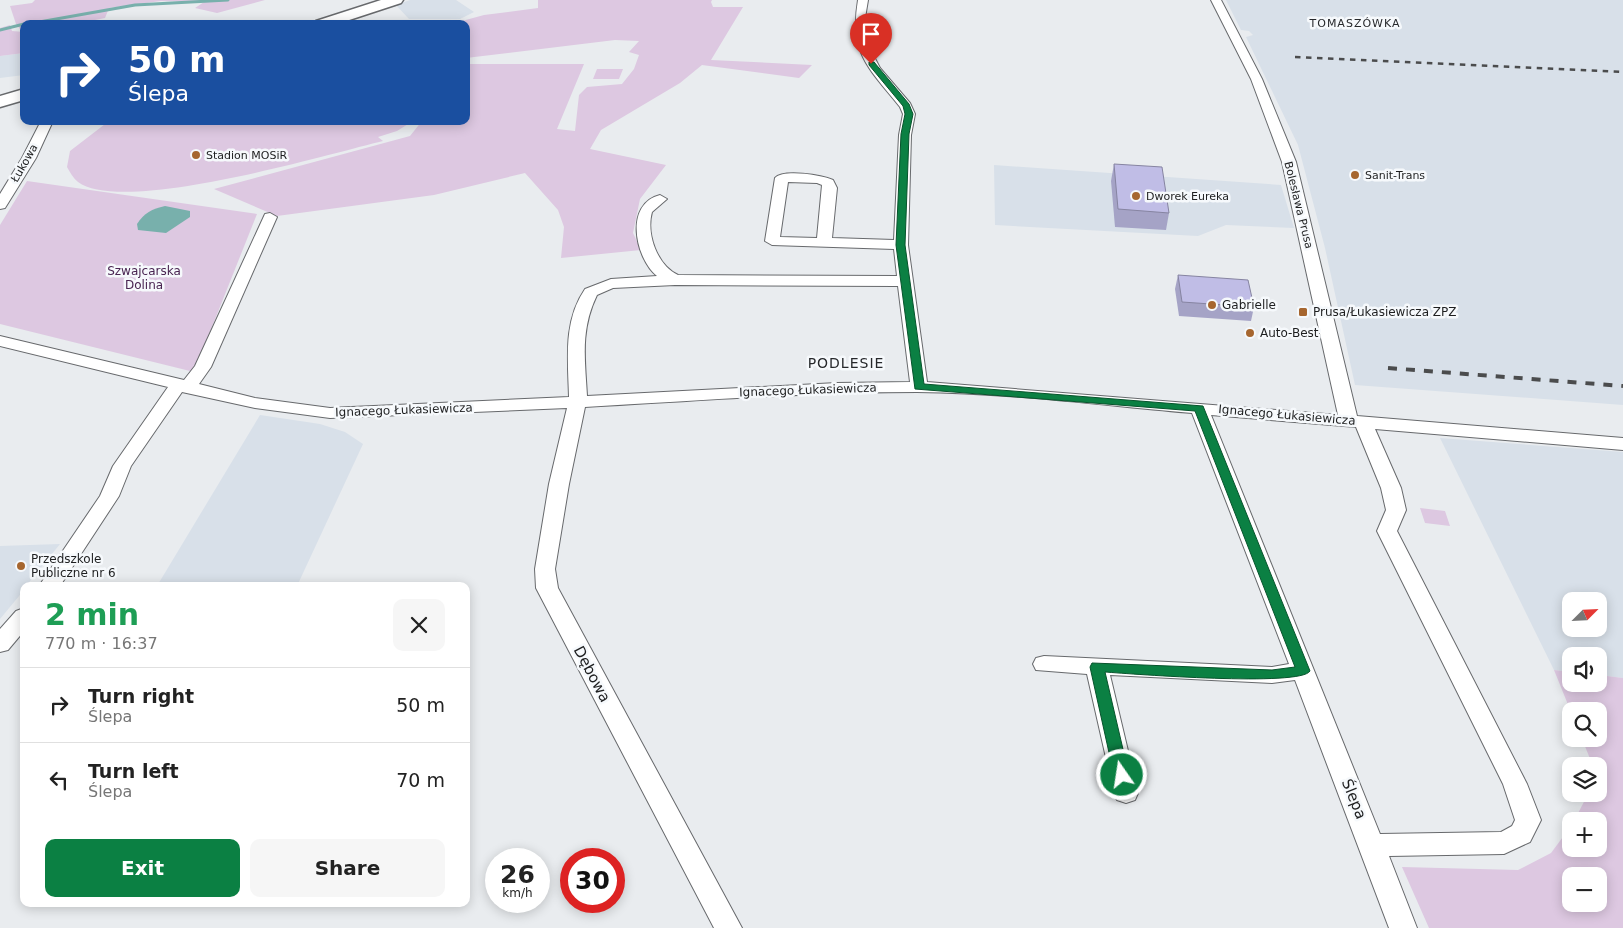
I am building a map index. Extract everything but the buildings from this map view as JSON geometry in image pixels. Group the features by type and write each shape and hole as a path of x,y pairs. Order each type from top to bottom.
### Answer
{"street":[{"path":"334,20 396,0"},
{"path":"863,0 860,43 871,64 906,106 909,114 905,134 901,245 919,387"},
{"name":"Bolesława Prusa","path":"1216,0 1238,41 1272,117 1289,162 1327,323 1336,372 1356,421 1391,488 1396,510 1387,531 1515,784 1528,820 1521,834 1504,843 1372,845"},
{"path":"0,102 20,95"},
{"name":"Łukowa","path":"0,205 29,158 45,125"},
{"path":"824,242 830,188 828,183 819,179 782,178 772,241 901,245"},
{"path":"660,199 646,210 642,218 643,226 653,262 659,270 675,280"},
{"path":"52,582 109,496 122,466 182,387 203,366 270,217"},
{"name":"Dębowa","path":"728,928 547,588 546,561 578,400 576,336 580,314 592,292 611,284 675,280 905,281"},
{"name":"Ignacego Łukasiewicza","path":"0,341 182,387 255,403 330,413 389,412 578,400 837,388 919,387 1199,408 1623,444"},
{"name":"Ślepa","path":"1199,408 1403,928"},
{"path":"0,644 20,621"},
{"path":"1044,664 1272,675 1303,671"},
{"path":"1097,667 1126,793"}],"shaded area":[{"path":"410,0 456,0 474,12 460,19 409,19 396,5"},
{"path":"1226,0 1623,0 1623,405 1355,385 1325,248 1298,145 1246,37 1253,35 1249,31 1241,30"},
{"path":"20,54 20,76 0,78 0,56"},
{"path":"994,165 1281,185 1294,228 1226,225 1198,236 995,225"},
{"path":"260,415 320,424 345,432 363,444 299,582 159,582"},
{"path":"1440,438 1623,452 1623,678 1607,676 1607,647 1562,647 1562,671 1554,670"},
{"name":"Przedszkole Publiczne nr 6","path":"60,544 29,582 20,582 20,595 0,619 0,546"}],"green space":[{"path":"35,0 265,0 217,13 195,8 204,2 161,1 109,8 105,18 95,20 20,20 20,29 16,24 10,6 32,3"},
{"path":"538,0 712,0 713,7 743,7 711,60 812,65 799,78 702,65 680,83 601,130 590,149 666,165 640,199 633,233 641,250 561,258 564,227 558,210 525,173 434,195 277,216 214,189 410,136 419,125 470,125 470,64 584,64 557,129 575,131 579,95 587,87 622,84 634,69 639,55 629,52 639,41 615,40 470,58 470,20 466,20 484,15 538,8"},
{"path":"10,25 12,31 20,32 20,54 0,56 0,28"},
{"path":"597,69 623,69 619,79 593,79"},
{"name":"Stadion MOSiR","path":"104,125 407,125 397,131 378,137 383,141 273,169 179,187 136,191 102,190 78,182 67,167 70,151"},
{"name":"Szwajcarska Dolina","path":"27,181 257,214 194,372 0,324 0,225"},
{"path":"1420,508 1445,511 1450,526 1425,523"},
{"path":"1554,670 1562,671 1562,690"},
{"path":"1607,676 1623,678 1623,928 1429,928 1402,867 1518,870 1551,853 1562,838 1562,857 1607,857 1607,812 1579,812 1584,802 1607,802 1607,757 1589,757 1585,747 1607,747 1607,702 1567,702 1563,692 1607,692"}],"water":[{"path":"165,206 190,211 190,217 166,233 138,230 137,224 146,214"}],"waterway":[{"path":"51,20 135,5 228,0"},
{"path":"0,30 20,25"}],"railway":[{"path":"1295,57 1623,72"},
{"path":"1388,368 1623,386"}],"place":[{"name":"Stadion MOSiR","path":"196,155"},
{"name":"Sanit-Trans","path":"1355,175"},
{"name":"Dworek Eureka","path":"1136,196"},
{"name":"Gabrielle","path":"1212,305"},
{"name":"Prusa/Łukasiewicza ZPZ","path":"1303,312"},
{"name":"Auto-Best","path":"1250,333"},
{"name":"Przedszkole Publiczne nr 6","path":"21,566"}],"district":[{"name":"TOMASZÓWKA","path":"1355,23"},
{"name":"PODLESIE","path":"846,363"}],"route":[{"path":"871,64 906,106 909,114 905,134 902,178 901,245 919,387 982,390 1199,408 1303,671 1272,675 1097,667 1122,775"}]}
